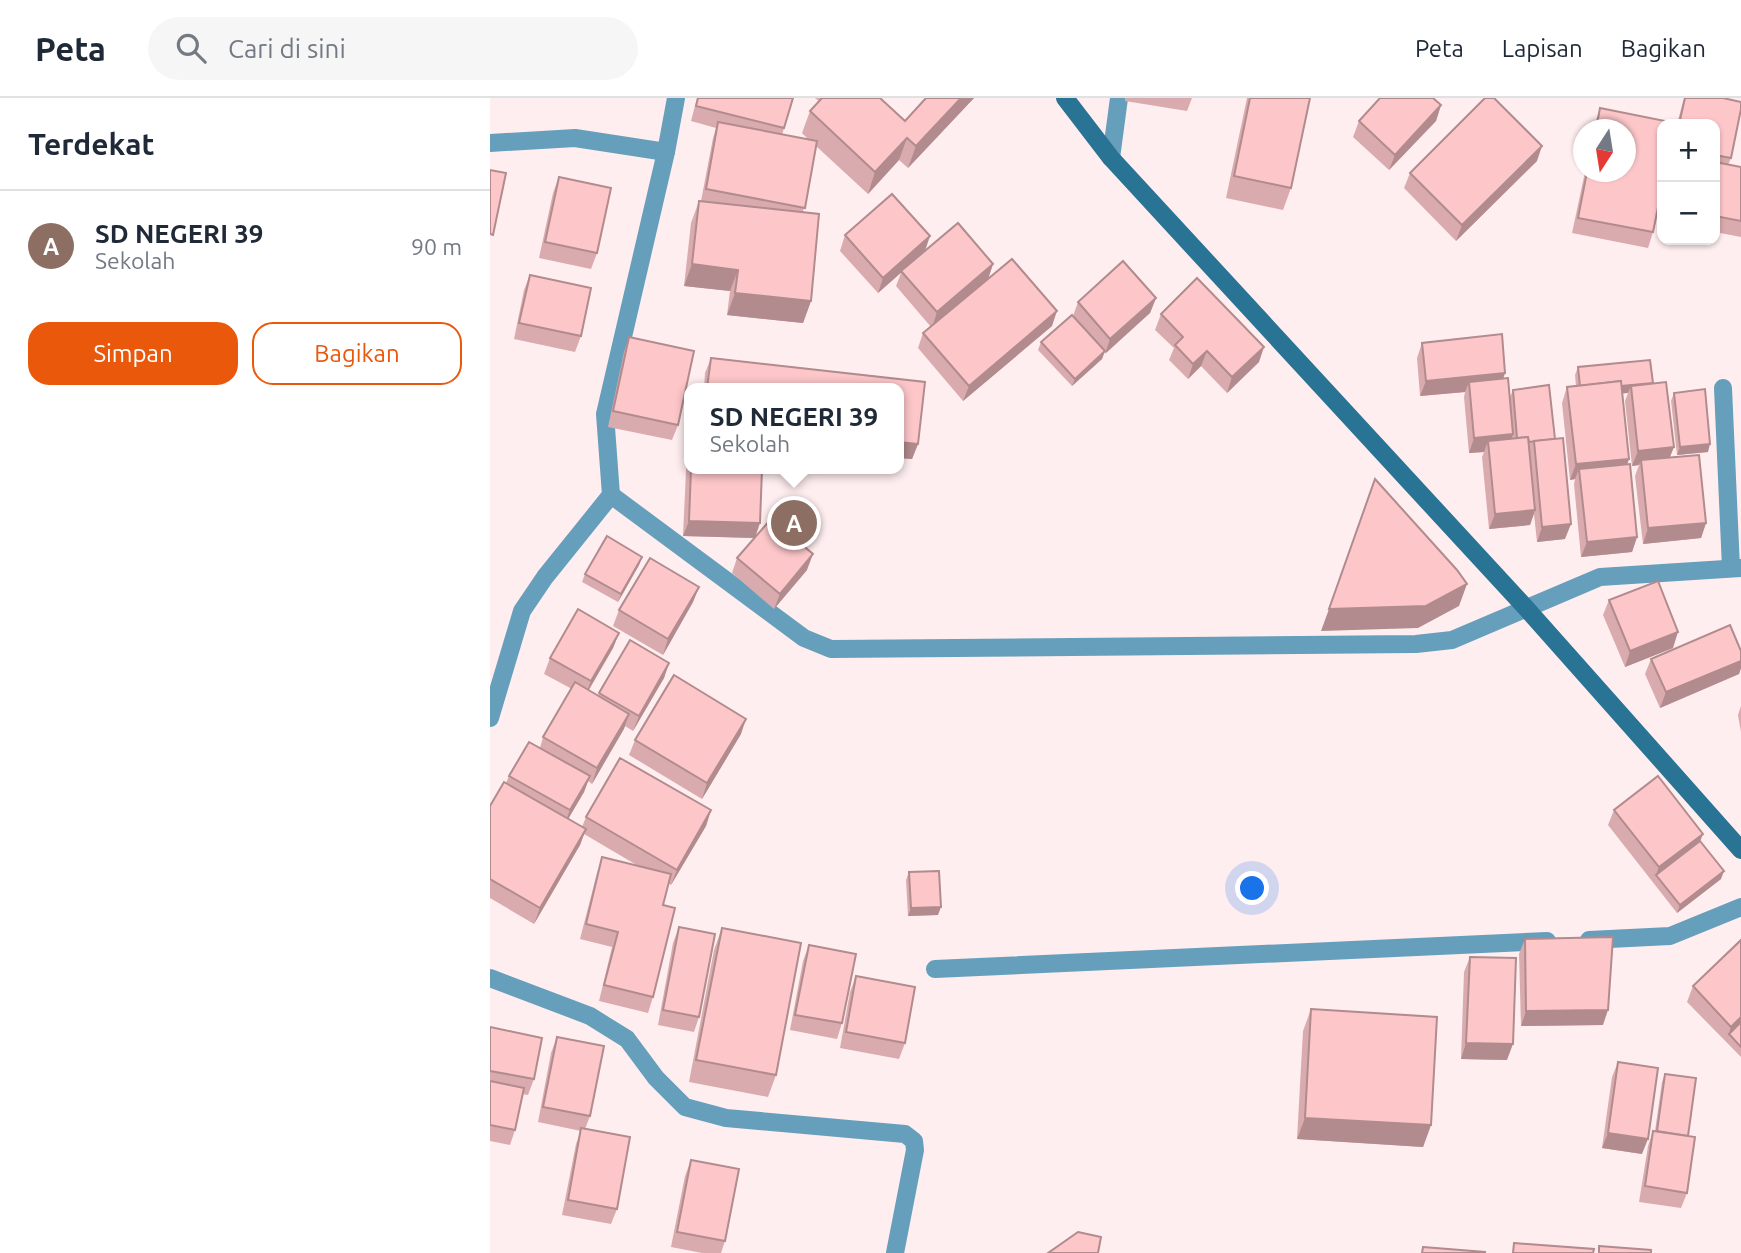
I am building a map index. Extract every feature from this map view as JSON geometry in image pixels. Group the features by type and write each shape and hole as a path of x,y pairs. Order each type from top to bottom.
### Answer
{"main road":[{"path":"1065,98 1111,158 1526,608 1741,850"}],"street":[{"path":"490,718 522,611 545,577 611,495 605,414 676,98"},
{"path":"1111,158 1119,98"},
{"path":"490,143 575,138 666,152"},
{"path":"611,495 804,638 831,649 1416,644 1451,640 1600,577 1736,568 1723,388"},
{"path":"935,969 1670,936 1741,907"},
{"path":"490,978 590,1016 627,1039 656,1079 685,1107 726,1118 905,1134 914,1141 915,1150 895,1253"}],"building":[{"path":"698,98 793,98 784,128 696,106"},
{"path":"822,98 880,98 905,121 926,98 961,98 916,146 907,138 875,172 810,111"},
{"path":"1250,98 1310,98 1291,188 1234,176"},
{"path":"1380,98 1433,98 1441,105 1395,155 1359,121"},
{"path":"1485,98 1494,98 1542,146 1462,225 1410,173"},
{"path":"1685,98 1723,98 1741,102 1731,158 1720,156 1720,119 1680,119"},
{"path":"1600,108 1657,119 1657,212 1653,232 1578,218 1585,182 1636,182 1636,119 1598,119"},
{"path":"718,122 817,141 805,208 706,189"},
{"path":"1720,163 1741,167 1741,221 1720,217"},
{"path":"490,170 506,173 493,235 490,234"},
{"path":"559,177 611,188 597,253 545,242"},
{"path":"892,194 930,236 883,278 845,235"},
{"path":"699,201 819,214 811,301 735,293 738,270 692,264"},
{"path":"958,223 993,264 937,312 901,271"},
{"path":"1012,259 1057,311 969,386 923,333"},
{"path":"1123,261 1156,298 1110,339 1078,302"},
{"path":"530,275 591,288 581,336 519,323"},
{"path":"1197,278 1264,347 1232,377 1207,351 1193,364 1175,345 1183,337 1161,314"},
{"path":"1072,315 1105,351 1075,379 1041,342"},
{"path":"1502,334 1505,373 1426,381 1422,343"},
{"path":"629,337 694,351 687,383 684,383 678,425 613,411"},
{"path":"711,358 925,382 918,444 904,443 904,383 708,383"},
{"path":"1650,360 1653,383 1621,386 1621,381 1580,386 1578,367"},
{"path":"1508,378 1513,434 1474,438 1469,382"},
{"path":"1621,381 1629,459 1576,464 1567,387"},
{"path":"1666,382 1674,447 1638,451 1631,386"},
{"path":"1549,385 1555,439 1529,442 1528,437 1517,438 1513,390"},
{"path":"1705,389 1710,444 1680,447 1674,393"},
{"path":"1528,437 1535,510 1495,514 1488,441"},
{"path":"1563,438 1571,524 1542,527 1534,441"},
{"path":"1699,455 1706,523 1648,528 1641,460"},
{"path":"1630,464 1637,537 1587,542 1579,469"},
{"path":"691,474 762,474 760,523 689,521"},
{"path":"1375,479 1467,584 1426,606 1329,609"},
{"path":"771,519 813,554 780,594 737,558"},
{"path":"607,536 642,557 621,594 585,574"},
{"path":"650,558 699,587 668,639 619,610"},
{"path":"1658,581 1678,632 1630,651 1609,600"},
{"path":"578,609 619,633 591,681 550,658"},
{"path":"1730,625 1741,651 1741,661 1666,692 1651,659"},
{"path":"630,640 669,663 639,716 599,693"},
{"path":"674,675 746,719 707,783 635,740"},
{"path":"575,682 629,714 597,768 543,737"},
{"path":"529,742 590,776 570,810 509,776"},
{"path":"620,758 711,810 677,870 586,817"},
{"path":"1658,776 1703,834 1659,867 1614,810"},
{"path":"504,782 586,829 540,908 490,879 490,806"},
{"path":"1700,841 1724,871 1680,905 1656,875"},
{"path":"602,857 671,874 663,905 675,908 653,997 604,985 618,932 586,924"},
{"path":"939,871 941,907 911,908 909,872"},
{"path":"679,927 715,934 699,1017 663,1010"},
{"path":"722,928 801,943 776,1075 696,1060"},
{"path":"1613,937 1608,1010 1526,1011 1525,939"},
{"path":"1741,940 1741,1017 1731,1027 1693,986"},
{"path":"809,945 856,954 842,1023 795,1015"},
{"path":"1470,957 1516,958 1513,1044 1466,1043"},
{"path":"856,976 915,987 905,1043 846,1032"},
{"path":"1311,1009 1437,1017 1431,1125 1305,1118"},
{"path":"1741,1022 1741,1047 1729,1034"},
{"path":"490,1027 542,1038 534,1079 490,1071"},
{"path":"557,1037 604,1046 590,1116 543,1107"},
{"path":"1618,1062 1658,1068 1648,1139 1608,1133"},
{"path":"1665,1074 1696,1078 1688,1136 1657,1131"},
{"path":"490,1081 524,1088 515,1130 490,1125"},
{"path":"581,1128 630,1137 617,1209 568,1200"},
{"path":"1653,1131 1695,1137 1687,1193 1645,1186"},
{"path":"691,1160 739,1169 725,1241 677,1232"},
{"path":"1078,1232 1101,1237 1098,1253 1048,1253"},
{"path":"1514,1243 1594,1249 1593,1253 1513,1253"},
{"path":"1599,1246 1651,1250 1651,1253 1599,1253"},
{"path":"1423,1247 1485,1252 1485,1253 1422,1253"}],"place":[{"name":"SD NEGERI 39","path":"794,523"}]}
